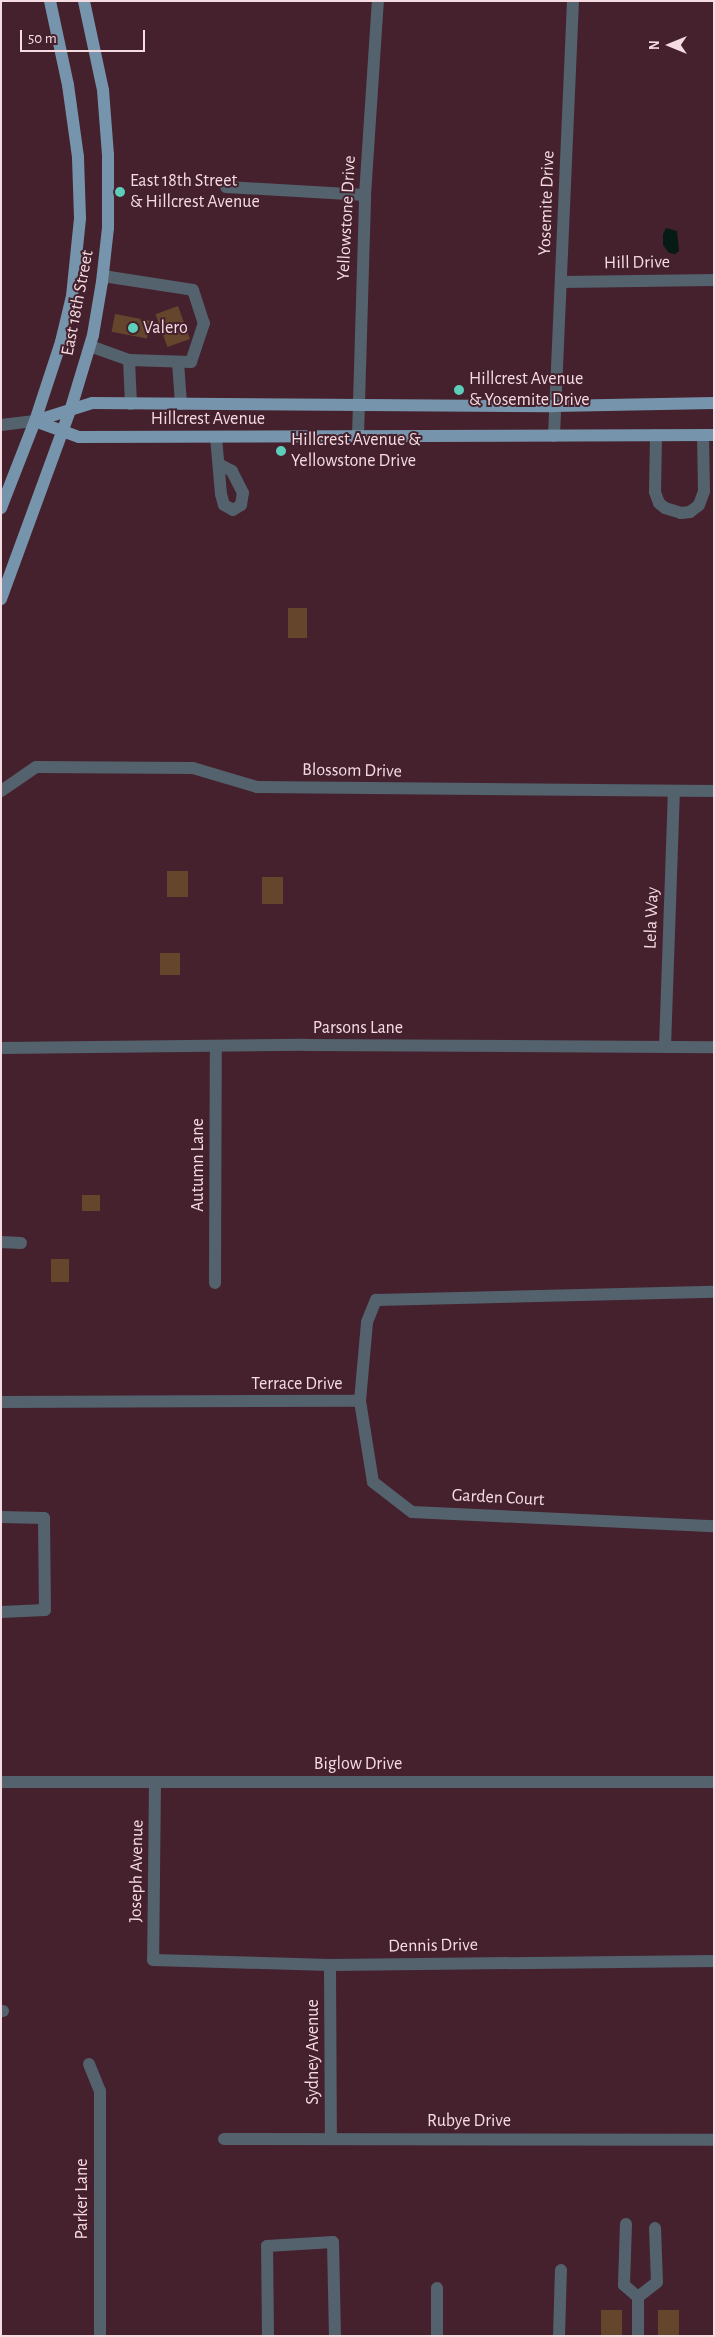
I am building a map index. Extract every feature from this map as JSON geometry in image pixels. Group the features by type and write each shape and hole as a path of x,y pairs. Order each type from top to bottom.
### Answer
{"main road":[{"name":"East 18th Street","path":"1,508 35,421 61,342 72,296 80,218 77,148 68,85 50,1"},
{"name":"East 18th Street","path":"1,599 71,408 90,346 103,276 108,228 107,146 103,90 84,1"},
{"name":"Hillcrest Avenue","path":"35,421 71,408 92,403 554,406 714,403"},
{"name":"Hillcrest Avenue","path":"35,421 79,437 708,435"}],"street":[{"name":"Yellowstone Drive","path":"358,436 365,195 378,1"},
{"name":"Yosemite Drive","path":"554,436 573,1"},
{"path":"226,187 365,195"},
{"path":"90,346 130,360 191,362 204,323 193,290 103,276"},
{"name":"Hill Drive","path":"562,282 714,280"},
{"path":"130,360 131,404"},
{"path":"178,362 181,404"},
{"name":"Hillcrest Avenue","path":"1,425 35,421"},
{"path":"656,435 655,492 659,502 665,508 681,513 690,512 699,505 704,491 708,435"},
{"path":"216,437 219,464"},
{"name":"Blossom Drive","path":"1,791 36,767 193,768 257,787 714,791"},
{"name":"Lela Way","path":"665,1047 674,791"},
{"name":"Parsons Lane","path":"1,1048 306,1045 714,1047"},
{"name":"Autumn Lane","path":"215,1283 216,1047"},
{"path":"1,1242 21,1243"},
{"name":"Terrace Drive","path":"1,1402 360,1401 367,1322 376,1300 714,1292"},
{"name":"Garden Court","path":"360,1401 373,1482 412,1512 714,1526"},
{"path":"1,1517 44,1518 45,1610 1,1612"},
{"name":"Biglow Drive","path":"1,1782 714,1782"},
{"name":"Joseph Avenue","path":"153,1960 155,1782"},
{"name":"Dennis Drive","path":"153,1960 330,1965 714,1961"},
{"name":"Sydney Avenue","path":"330,1965 331,2138"},
{"name":"Parker Lane","path":"88,2064 100,2091 100,2336"},
{"name":"Rubye Drive","path":"224,2139 714,2140"},
{"path":"626,2224 624,2285 638,2297 638,2336"},
{"path":"638,2297 657,2282 655,2228"},
{"path":"268,2336 267,2246 333,2242 335,2336"},
{"path":"559,2336 561,2270"},
{"path":"437,2288 437,2336"}],"shaded area":[{"path":"666,228 677,231 679,251 675,254 669,253 663,245 663,234"}],"building":[{"path":"178,306 190,339 167,347 155,314"},
{"path":"115,314 150,321 147,339 112,332"},
{"path":"288,608 307,608 307,638 288,638"},
{"path":"167,871 188,871 188,897 167,897"},
{"path":"262,877 283,877 283,904 262,904"},
{"path":"160,953 180,953 180,975 160,975"},
{"path":"82,1195 100,1195 100,1211 82,1211"},
{"path":"51,1259 69,1259 69,1282 51,1282"},
{"path":"601,2310 622,2310 622,2336 601,2336"},
{"path":"658,2310 679,2310 679,2336 658,2336"}],"place":[{"name":"East 18th Street & Hillcrest Avenue","path":"120,192"},
{"name":"Valero","path":"133,328"},
{"name":"Hillcrest Avenue & Yosemite Drive","path":"459,390"},
{"name":"Hillcrest Avenue & Yellowstone Drive","path":"281,451"}]}
